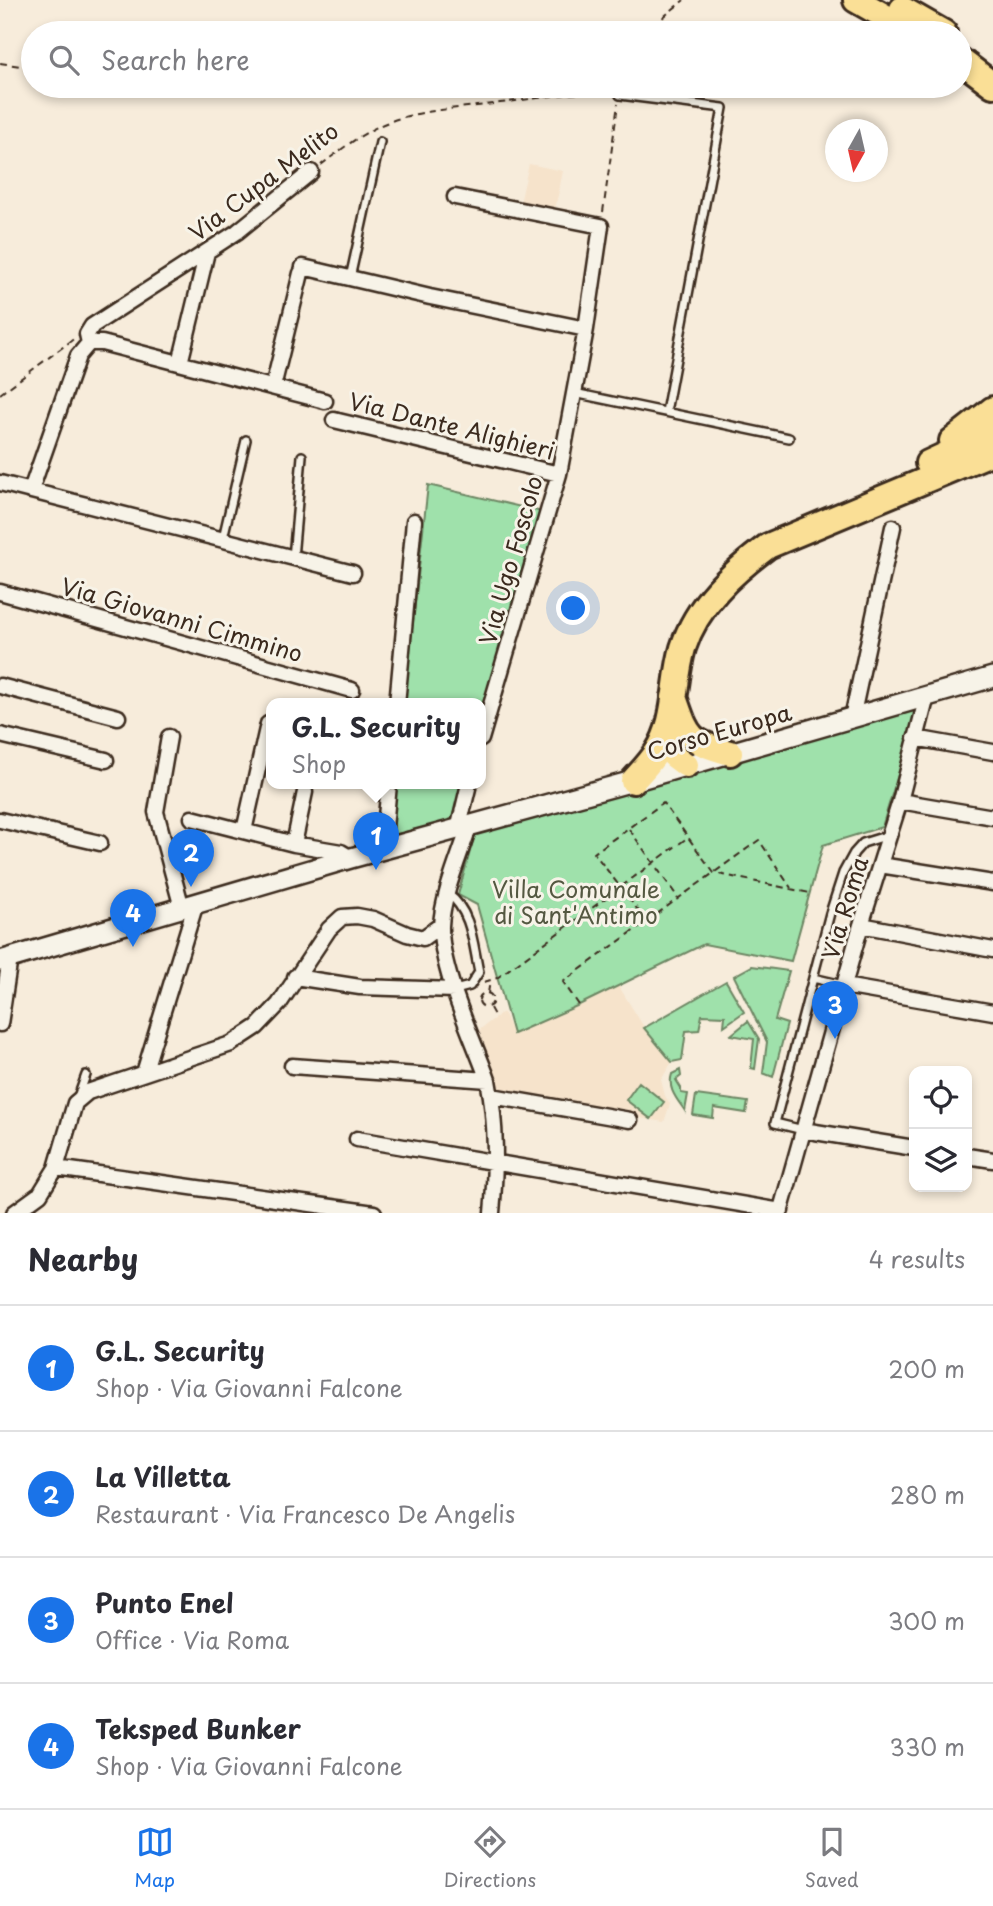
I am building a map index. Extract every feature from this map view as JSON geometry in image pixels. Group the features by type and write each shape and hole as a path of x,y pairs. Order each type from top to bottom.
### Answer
{"highway":[{"path":"856,0 894,21"},
{"path":"886,0 923,21"},
{"path":"972,52 993,67"},
{"path":"972,69 993,85"},
{"path":"934,460 960,434 993,409"},
{"path":"817,524 934,460 993,433"},
{"path":"686,765 674,756 674,697 684,646 715,591 740,567 768,546 993,452"},
{"path":"676,735 730,753"},
{"path":"633,781 657,752 676,735"}],"main road":[{"name":"Corso Europa","path":"5,959 351,858 633,781 993,677"}],"street":[{"name":"Via Cupa Melito","path":"31,490 78,356 92,326 207,252 273,204 311,172"},
{"path":"455,197 601,226"},
{"name":"Via Ugo Foscolo","path":"486,722 559,474 586,329 601,226"},
{"path":"180,363 207,252"},
{"path":"272,387 302,270 586,329"},
{"path":"88,339 325,401"},
{"name":"Via Dante Alighieri","path":"334,420 559,474"},
{"path":"0,483 354,573"},
{"path":"398,698 414,521"},
{"path":"852,718 892,527"},
{"name":"Via Giovanni Cimmino","path":"0,592 352,690"},
{"path":"0,686 118,718"},
{"name":"Via Roma","path":"781,1212 928,696"},
{"path":"244,831 266,733"},
{"path":"0,735 106,760"},
{"path":"144,1073 189,906 156,812 169,737"},
{"path":"915,738 993,752"},
{"path":"383,850 389,789"},
{"path":"468,789 463,828 441,925 447,970 492,1096 496,1163 492,1213"},
{"path":"294,844 305,792"},
{"path":"900,801 993,817"},
{"path":"192,818 294,844 341,852 351,858"},
{"path":"0,820 100,843"},
{"path":"880,864 993,883"},
{"path":"13,1213 40,1194 55,1168 75,1103 88,1092 231,1044 257,1027 279,1004 329,929 342,917 373,919 423,939 441,925"},
{"path":"861,925 993,950"},
{"path":"0,1024 5,959"},
{"path":"295,977 360,987 456,990"},
{"path":"844,985 993,1012"},
{"path":"292,1066 488,1080"},
{"path":"492,1096 630,1120"},
{"path":"803,1130 909,1147"},
{"path":"357,1139 781,1212"},
{"path":"972,1157 993,1160"},
{"path":"55,1168 374,1213"}],"lane":[{"path":"644,98 723,108 666,412"},
{"path":"350,279 380,142"},
{"path":"574,393 789,438"},
{"path":"223,538 246,440"},
{"path":"293,558 302,456"},
{"path":"803,1130 775,1123 843,873 863,843 889,835"},
{"path":"448,894 458,901 468,922 479,972 470,986 456,990"},
{"path":"813,978 844,985"},
{"path":"75,1103 86,1075"}],"path":[{"path":"659,21 684,0"},
{"path":"0,63 21,66"},
{"name":"Via Cupa Melito","path":"311,172 348,144 380,125 422,114 538,98"},
{"path":"601,226 620,98"},
{"path":"0,394 78,336 88,339"},
{"path":"647,922 594,853 663,803 714,873 810,893"},
{"path":"629,828 679,899"},
{"path":"497,978 688,837"},
{"path":"579,1005 563,982 759,840 791,888"},
{"path":"490,980 488,993 493,1001 490,1007"},
{"path":"488,993 481,995 478,1001 482,1007 490,1007"},
{"path":"490,1007 495,1017"}],"shaded area":[{"path":"529,164 563,171 555,210 520,203"},
{"path":"618,985 644,1027 672,1062 661,1080 670,1104 664,1122 501,1095 479,1030 503,1012 513,1034"}],"green space":[{"path":"428,485 542,512 486,703 486,698 405,698"},
{"name":"Villa Comunale di Sant'Antimo","path":"919,706 882,827 823,845 791,961 704,944 513,1034 477,905 458,895 475,833"},
{"path":"394,789 461,789 451,821 389,836"},
{"path":"752,966 789,971 775,1020 787,1024 773,1077 763,1073 767,1042 734,976"},
{"path":"726,981 744,1012 724,1026 725,1016 702,1015 699,1030 686,1031 682,1060 672,1062 644,1028"},
{"path":"748,1021 759,1039 755,1069 751,1068 754,1039 731,1035"},
{"path":"680,1070 681,1076 676,1080 681,1093 688,1094 685,1111 671,1084 672,1074"},
{"path":"639,1082 664,1102 651,1119 626,1100"},
{"path":"696,1095 748,1102 746,1113 714,1108 713,1118 693,1115"}],"place":[{"name":"G.L. Security","path":"376,870"},
{"name":"La Villetta","path":"191,887"},
{"name":"Teksped Bunker","path":"133,947"},
{"name":"Punto Enel","path":"835,1039"}]}
